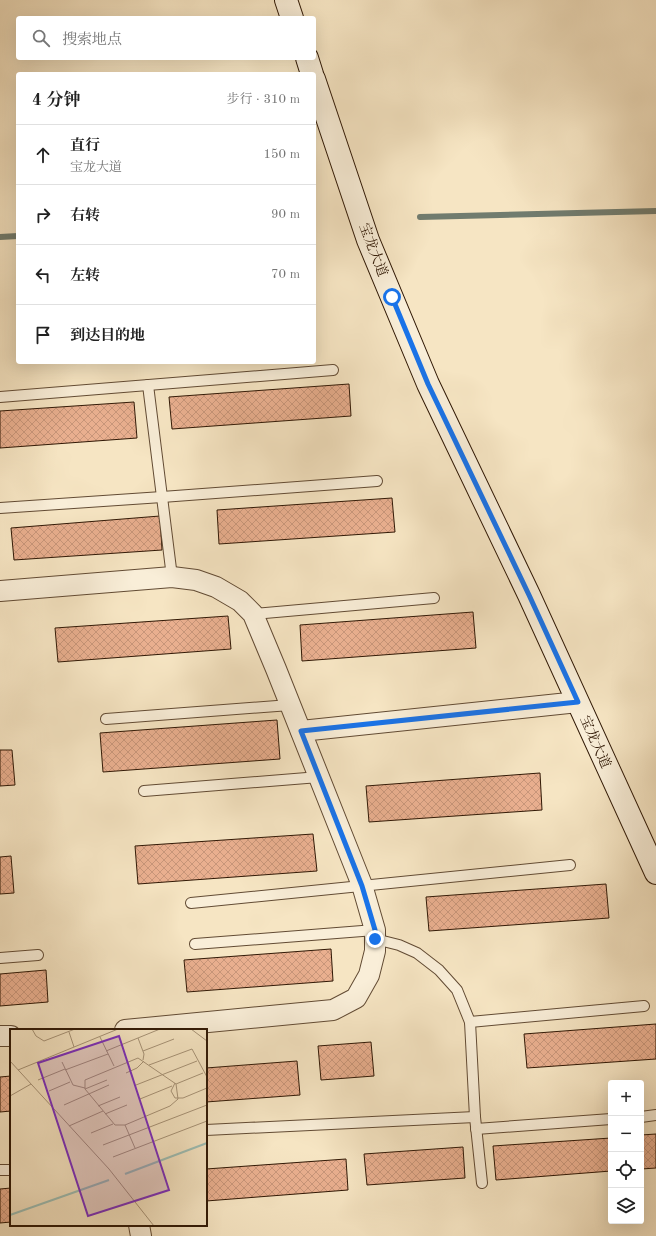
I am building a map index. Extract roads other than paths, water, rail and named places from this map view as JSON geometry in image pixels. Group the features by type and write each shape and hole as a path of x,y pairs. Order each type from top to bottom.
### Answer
{"street":[{"path":"286,0 291,16"},
{"path":"308,60 311,72"},
{"name":"宝龙大道","path":"316,84 368,240 428,384 529,595 656,874"},
{"path":"0,591 172,577 196,580 216,587 240,601 253,614 362,886 375,934 375,951 369,975 356,998 333,1010 135,1029"},
{"path":"301,731 578,702"},
{"path":"139,1226 140,1236"}],"lane":[{"path":"0,397 333,370"},
{"path":"148,385 172,577"},
{"path":"0,508 162,498 377,481"},
{"path":"253,614 434,598"},
{"path":"106,719 290,705"},
{"path":"144,791 319,777"},
{"path":"191,903 570,865"},
{"path":"195,944 375,934 417,953 439,970 457,990 470,1022 475,1117 482,1183"},
{"path":"0,958 38,955"},
{"path":"470,1022 644,1006"},
{"path":"644,1116 656,1115"},
{"path":"207,1130 475,1117"},
{"path":"476,1129 608,1119"}],"waterway":[{"path":"420,217 656,211"},
{"path":"0,237 16,236"}]}
